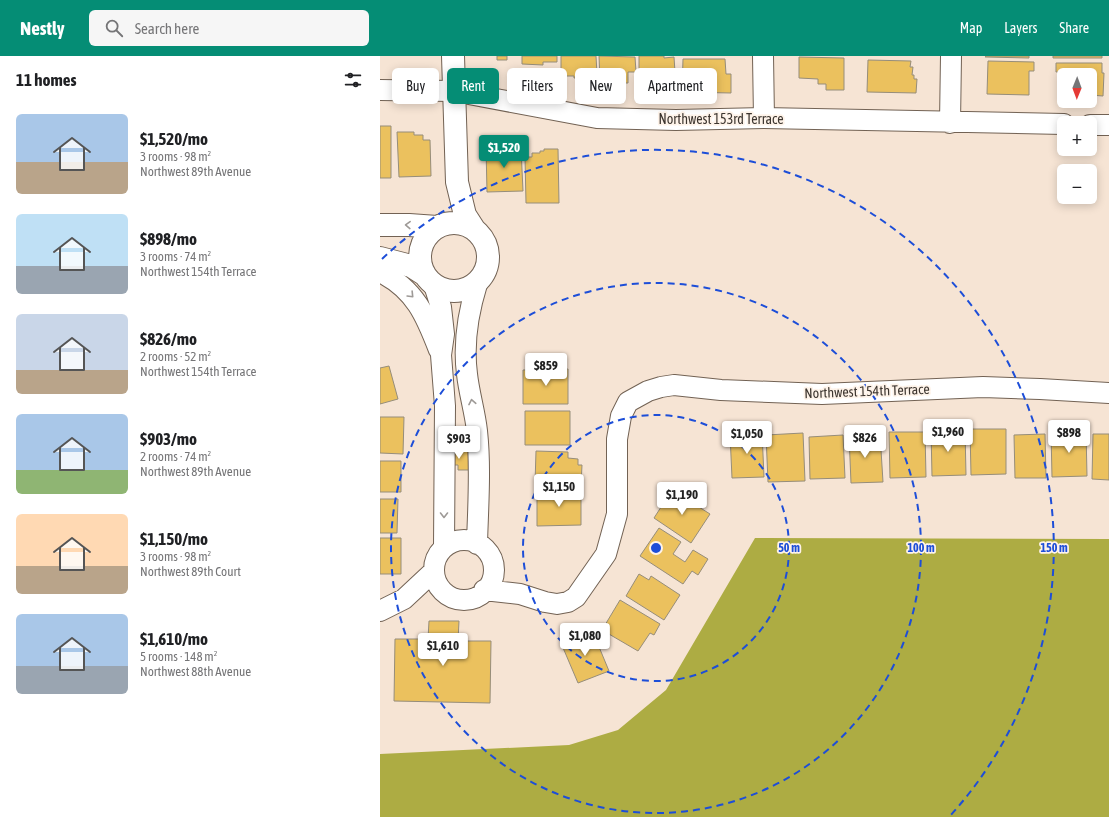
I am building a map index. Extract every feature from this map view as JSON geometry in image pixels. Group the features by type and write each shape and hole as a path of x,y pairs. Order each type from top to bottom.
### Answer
{"street":[{"path":"452,56 452,68"},
{"path":"763,56 764,118"},
{"path":"950,123 951,56"},
{"name":"Northwest 153rd Terrace","path":"380,90 447,91"},
{"name":"Northwest 153rd Terrace","path":"499,100 597,118 676,120 764,118 950,123 1057,124"},
{"path":"440,226 455,193 457,182 454,104"},
{"path":"1097,125 1109,125"},
{"path":"457,182 465,215 482,236 487,245 489,255 488,266 484,275 477,284 467,327 465,354 467,375 477,431 477,544"},
{"path":"444,547 445,406 441,356 444,334 441,307 421,265 420,254 423,243 428,234 440,226 454,222 465,224 474,228"},
{"path":"380,226 440,226"},
{"path":"380,258 410,266 442,289 460,291 477,284"},
{"path":"380,272 400,285 416,301 426,316 441,356"},
{"name":"Northwest 154th Terrace","path":"520,594 557,604 568,602 576,597 606,554 617,514 617,439 621,416 628,402 648,391 674,384 721,390 822,394 983,387 1109,394"},
{"path":"463,540 477,544 488,553 492,562 492,580 480,594 472,598 463,600 453,598 444,592 438,585 434,571 437,555 444,547 453,542 463,540"},
{"path":"493,566 520,594"},
{"path":"380,611 404,599 434,571"},
{"path":"484,590 520,594"},
{"path":"404,599 444,592"}],"shaded area":[{"path":"755,538 1109,539 1109,817 380,817 380,754 569,745 618,730 666,690"}],"building":[{"path":"497,56 507,56 507,60 497,60"},
{"path":"522,56 557,56 557,62 543,62 543,65 522,64"},
{"path":"561,56 596,56 597,68 575,68 575,78 574,76 567,76 567,68 561,68"},
{"path":"599,56 635,57 636,68 634,68 634,72 628,72 628,83 626,83 626,68 599,68"},
{"path":"639,56 664,56 664,58 674,57 675,68 639,68"},
{"path":"1029,56 1029,58 985,57"},
{"path":"1053,56 1102,56 1102,58 1053,58"},
{"path":"799,57 844,58 844,90 826,90 826,84 818,84 818,79 799,78"},
{"path":"683,59 725,59 726,74 731,74 731,93 717,93 717,68 683,68"},
{"path":"868,60 911,61 910,67 913,67 912,75 914,75 914,79 917,79 916,93 867,92"},
{"path":"988,61 1034,62 1034,71 1029,71 1029,95 987,94"},
{"path":"1056,63 1102,63 1102,73 1104,73 1103,96 1097,96 1097,68 1057,68 1056,72"},
{"path":"380,126 391,126 391,178 380,178"},
{"path":"397,132 414,132 414,135 423,135 423,140 430,140 431,176 399,177"},
{"path":"507,146 507,148 521,148 523,191 487,192 486,147"},
{"path":"544,149 558,149 559,203 526,203 525,157 532,157 532,153 540,153 540,151 544,151"},
{"path":"389,366 398,399 380,404 380,368"},
{"path":"568,369 568,404 523,404 523,370"},
{"path":"525,411 570,411 570,445 525,445"},
{"path":"380,417 404,417 403,454 380,453"},
{"path":"970,429 1006,429 1006,474 971,475"},
{"path":"931,430 965,430 966,475 932,476"},
{"path":"1086,431 1087,476 1052,477 1051,432"},
{"path":"762,432 764,477 732,478 730,434"},
{"path":"889,432 925,432 926,477 890,478"},
{"path":"803,433 805,481 768,482 766,435"},
{"path":"876,434 877,450 881,450 883,482 851,483 849,435"},
{"path":"1045,434 1046,478 1015,478 1014,435"},
{"path":"1093,434 1109,434 1109,480 1092,479"},
{"path":"843,435 845,478 810,479 809,437"},
{"path":"459,451 469,451 469,470 458,470 458,465 447,465 447,453 459,453"},
{"path":"536,451 568,452 568,458 578,459 578,465 582,465 581,485 535,484"},
{"path":"380,461 401,461 401,492 380,492"},
{"path":"672,490 710,514 691,543 654,518"},
{"path":"537,491 581,491 581,525 537,526"},
{"path":"380,499 398,499 397,533 380,533"},
{"path":"659,528 681,542 673,554 685,562 693,550 708,559 698,575 692,571 683,584 640,556"},
{"path":"380,538 401,538 401,574 380,574"},
{"path":"639,574 649,580 651,576 680,595 664,620 626,596"},
{"path":"620,600 660,624 654,635 650,633 638,651 602,630"},
{"path":"429,621 459,621 458,641 491,641 490,703 394,701 395,639 428,639"},
{"path":"592,630 609,671 578,683 561,643"}]}
